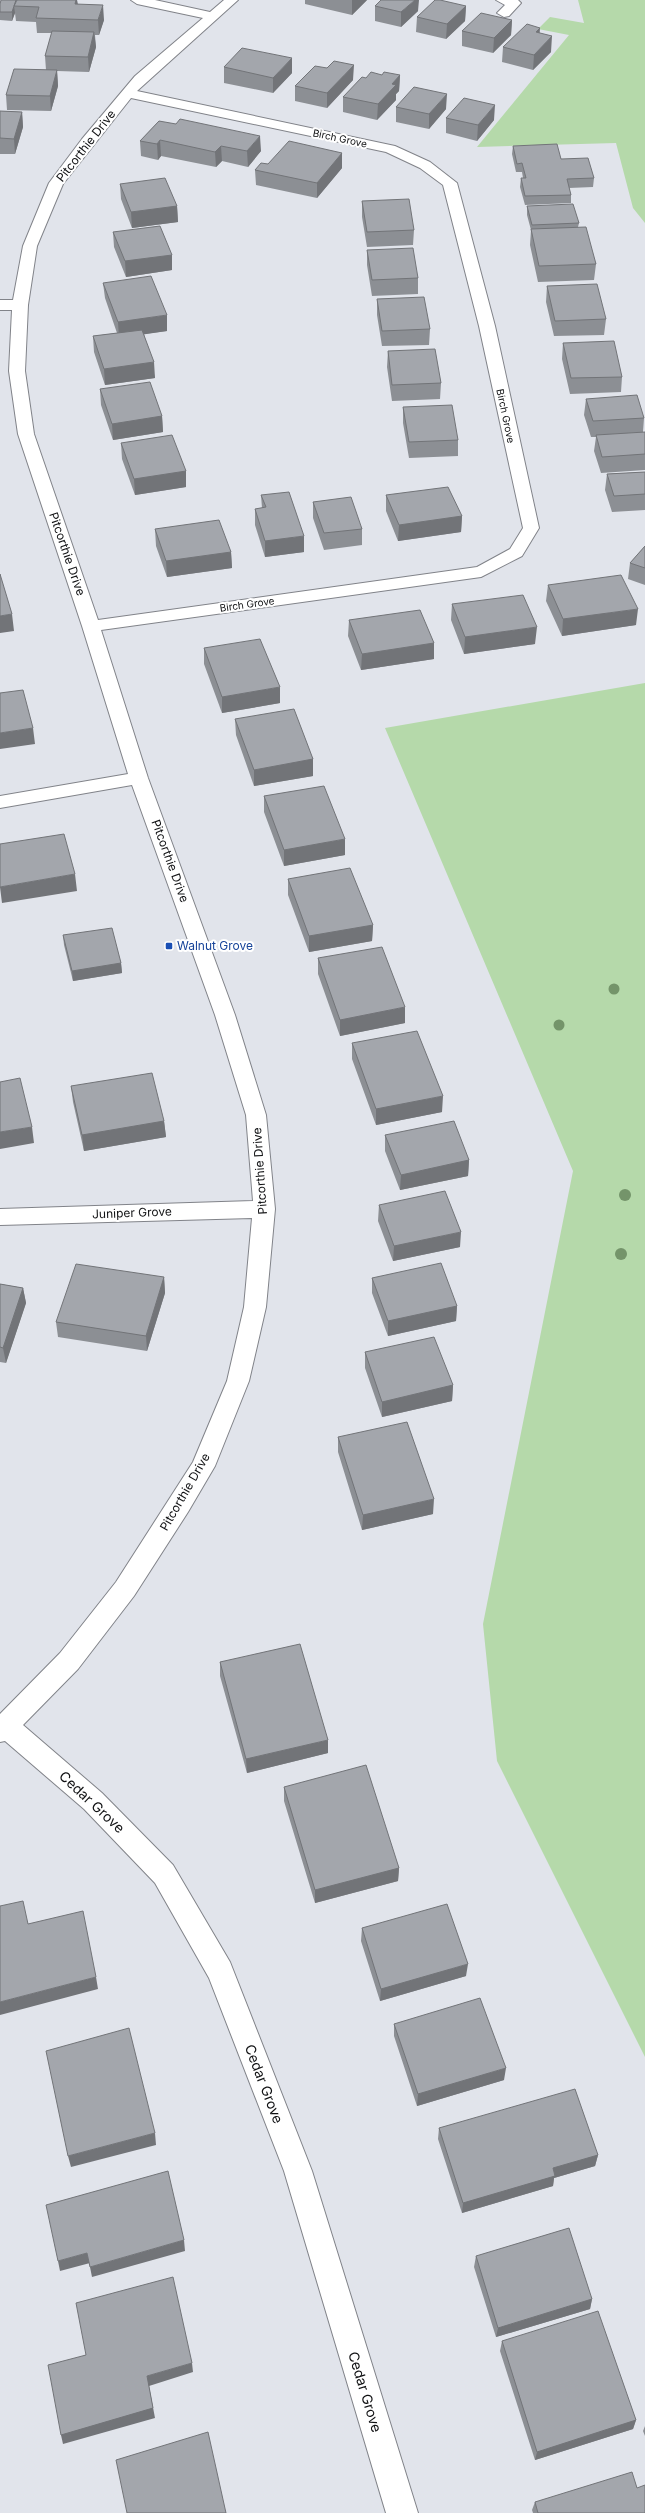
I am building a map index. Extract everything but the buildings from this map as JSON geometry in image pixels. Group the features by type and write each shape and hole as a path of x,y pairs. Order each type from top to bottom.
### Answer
{"street":[{"path":"137,0 212,16"},
{"name":"Pitcorthie Drive","path":"3,1728 69,1661 125,1589 203,1466 238,1381 255,1307 264,1209 256,1115 226,1015 139,778 91,626 26,434 17,371 20,305 30,246 56,183 127,93 140,79 232,0"},
{"name":"Birch Grove","path":"91,626 481,572 516,552 531,528 487,326 450,183 425,164 390,149 127,93"},
{"path":"0,305 20,305"},
{"path":"0,802 139,778"},
{"name":"Juniper Grove","path":"0,1217 264,1209"},
{"name":"Cedar Grove","path":"3,1728 94,1801 164,1874 220,1971 298,2171 402,2513"}],"green space":[{"path":"578,0 645,0 645,223 633,208 616,143 477,147 569,35 538,29 550,17 584,23"},
{"path":"645,683 645,2057 497,1761 483,1624 573,1171 385,728"}],"place":[{"name":"Walnut Grove","path":"169,946"}]}
